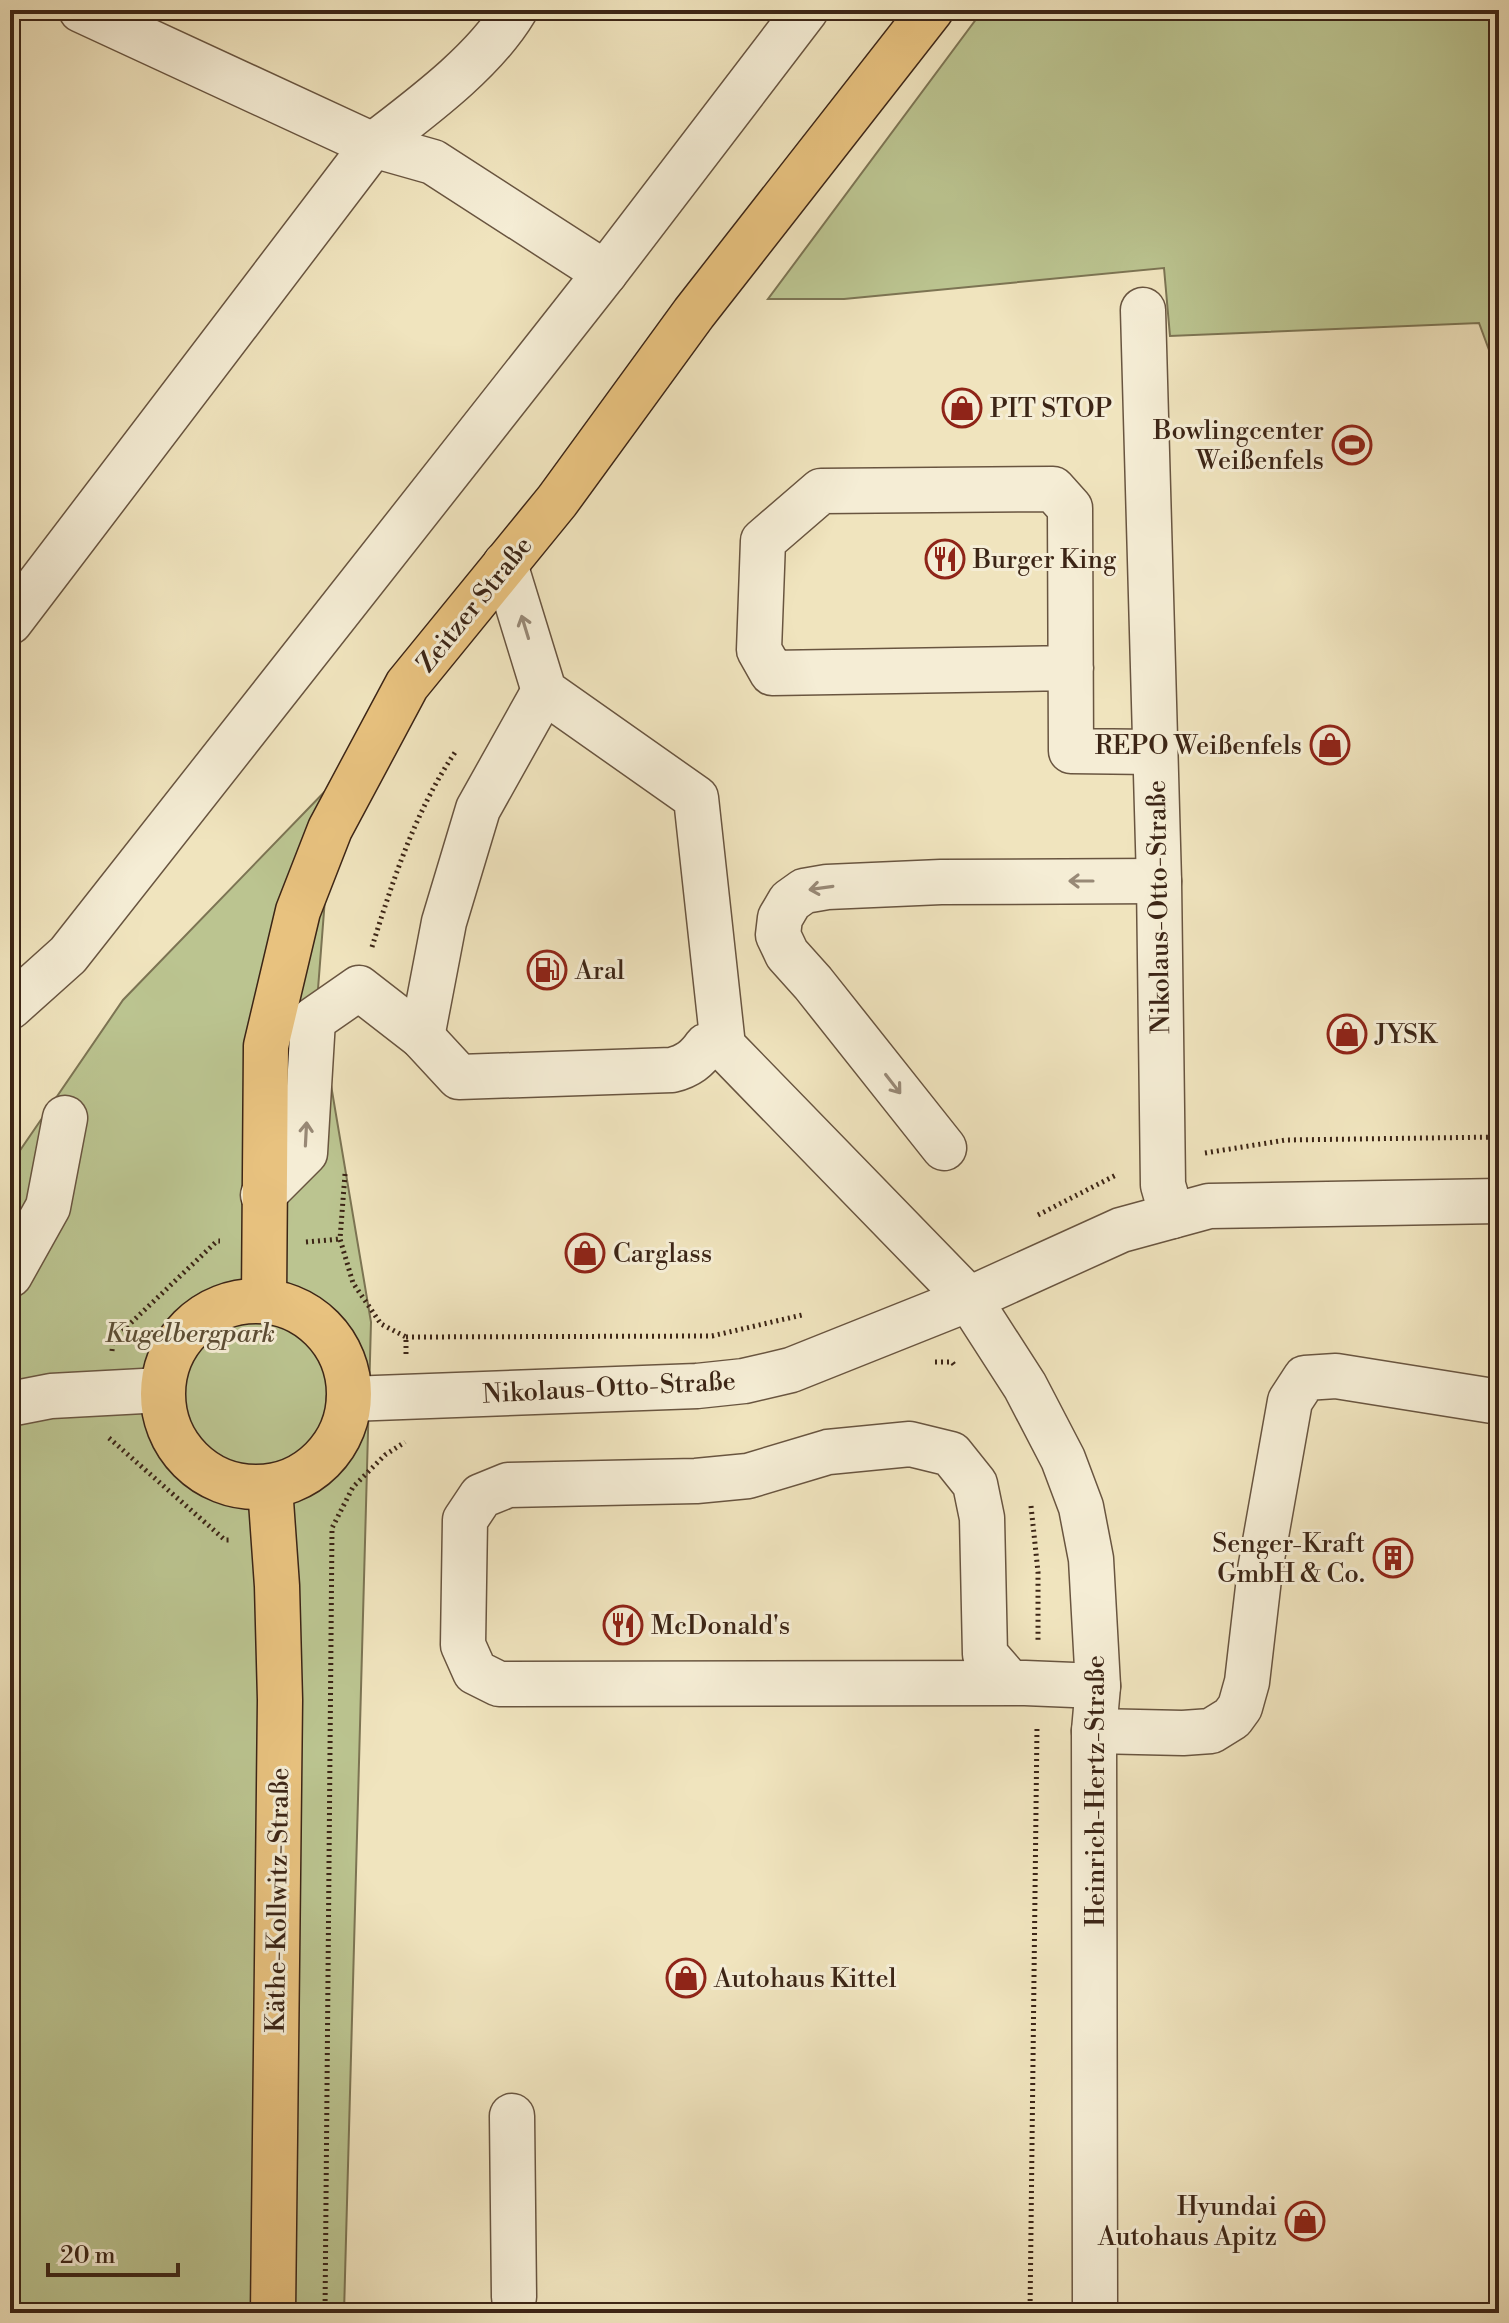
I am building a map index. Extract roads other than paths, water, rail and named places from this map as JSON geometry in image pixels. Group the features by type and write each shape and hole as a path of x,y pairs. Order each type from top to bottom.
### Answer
{"main road":[{"name":"Zeitzer Straße","path":"264,1300 266,1046 298,911 330,829 407,685 557,501 694,313 931,10"},
{"path":"264,1300 298,1310 327,1332 344,1363 349,1399 342,1430 325,1457 300,1477 270,1487 234,1485 201,1469 176,1443 168,1426 162,1390 171,1354 193,1324 226,1305 264,1300"},
{"name":"Käthe-Kollwitz-Straße","path":"270,1487 275,1542 280,1700 273,2313"}],"street":[{"path":"81,10 373,145 433,162 605,273"},
{"path":"10,622 373,145 446,89 507,23 515,10"},
{"path":"10,1007 68,955 605,273 806,10"},
{"name":"Nikolaus-Otto-Straße","path":"1143,310 1159,881 1163,1185 1172,1216"},
{"path":"1071,668 772,673 759,650 763,541 821,491 1053,489 1070,508 1071,668 1071,751 1153,752"},
{"path":"263,1195 305,1153 313,1020 359,988 422,1037 459,1077 672,1070 684,1067 699,1057 706,1046 723,1046 696,798 544,691 505,564"},
{"path":"422,1037 444,922 478,809 544,691"},
{"path":"944,1148 787,954 778,935 780,918 790,901 804,891 827,887 941,882 1159,881"},
{"name":"Heinrich-Hertz-Straße","path":"723,1046 969,1299 1025,1386 1063,1459 1081,1507 1091,1559 1098,1686 1094,1731 1095,2313"},
{"path":"10,1275 48,1207 65,1118"},
{"name":"Nikolaus-Otto-Straße","path":"349,1399 697,1386 744,1381 791,1370 830,1356 969,1299 1121,1230 1209,1206 1499,1201"},
{"path":"1094,1731 1211,1731 1232,1718 1240,1707 1247,1682 1260,1570 1290,1401 1305,1378 1336,1376 1499,1402"},
{"path":"10,1404 51,1396 162,1390"},
{"path":"1010,1683 985,1654 982,1518 975,1484 951,1454 910,1444 828,1452 748,1476 696,1481 508,1485 481,1496 465,1520 463,1645 475,1672 499,1684 1010,1683 1098,1686"},
{"path":"512,2116 514,2297"}],"place":[{"name":"PIT STOP","path":"962,408"},
{"name":"Bowlingcenter Weißenfels","path":"1352,445"},
{"name":"Burger King","path":"945,559"},
{"name":"REPO Weißenfels","path":"1330,745"},
{"name":"Aral","path":"547,970"},
{"name":"JYSK","path":"1347,1034"},
{"name":"Carglass","path":"585,1253"},
{"name":"Senger-Kraft GmbH & Co.","path":"1393,1558"},
{"name":"McDonald's","path":"623,1625"},
{"name":"Autohaus Kittel","path":"686,1978"},
{"name":"Hyundai Autohaus Apitz","path":"1305,2221"}],"park label":[{"name":"Kugelbergpark","path":"190,1333"}]}
